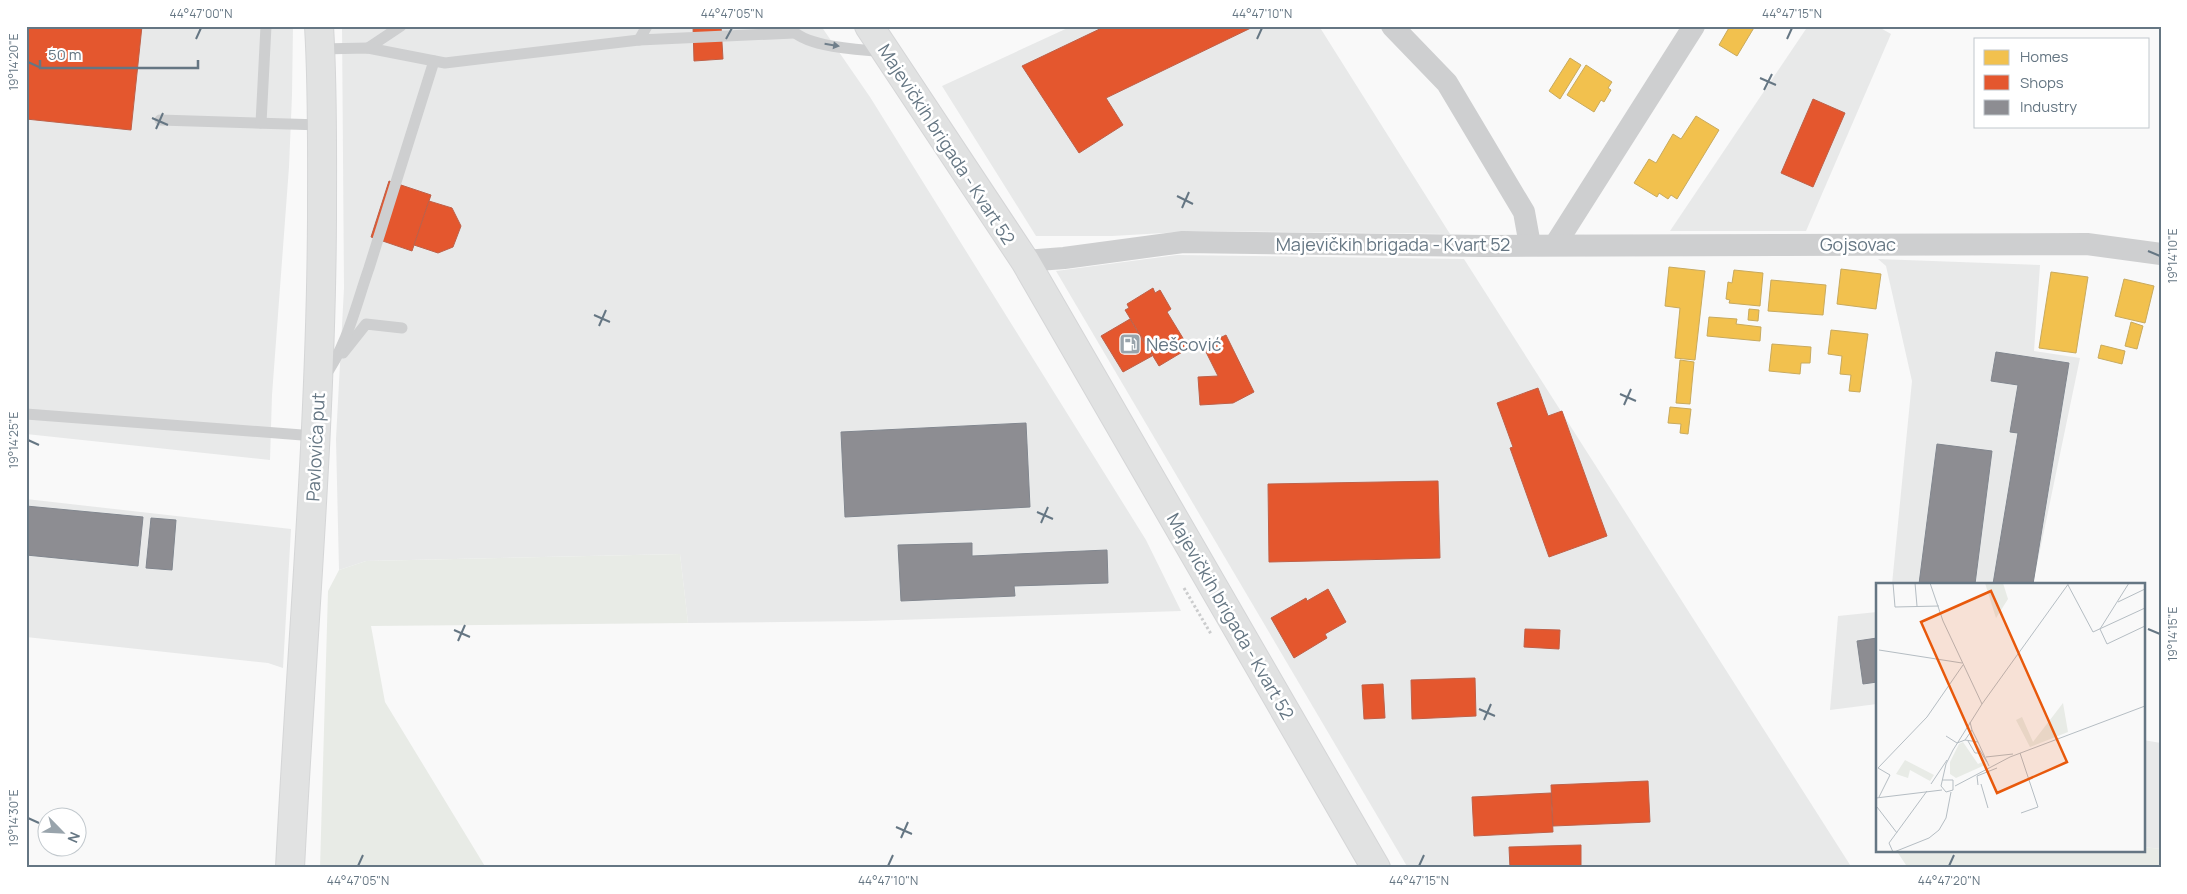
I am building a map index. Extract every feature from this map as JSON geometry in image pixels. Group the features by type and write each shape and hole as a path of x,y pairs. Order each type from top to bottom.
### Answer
{"main road":[{"name":"Majevičkih brigada - Kvart 52","path":"869,26 1025,261 1376,868"},
{"name":"Pavlovića put","path":"290,868 321,318 322,125 320,38"}],"street":[{"name":"Majevičkih brigada - Kvart 52","path":"1025,261 1064,258 1183,242 1530,245 1524,212 1447,83 1392,26"},
{"path":"1555,246 1694,26"},
{"name":"Gojsovac","path":"1530,245 2087,244 2161,254"}],"lane":[{"path":"261,123 266,26"},
{"path":"368,48 401,26"},
{"path":"639,40 647,26"},
{"path":"320,38 444,63 639,40 792,30 815,42 886,52"},
{"path":"337,360 405,158 434,61"},
{"path":"160,120 322,125"},
{"path":"318,385 366,324 402,328"},
{"path":"26,414 315,436"}],"shaded area":[{"path":"26,26 293,26 289,167 272,395 270,460 26,434"},
{"path":"342,26 821,26 870,97 1146,540 1181,611 865,621 688,623 680,554 366,561 339,570 336,439 344,288"},
{"path":"1072,26 1319,26 1450,234 1199,231 1112,236 1036,236 942,86"},
{"path":"1808,26 1877,26 1891,34 1806,231 1670,231"},
{"path":"1177,255 1464,259 1852,868 1408,868 1056,271"},
{"path":"1878,259 2040,265 2034,351 2080,358 2033,583 1892,583 1912,381 1886,266"},
{"path":"26,499 291,529 283,668 268,663 26,637"},
{"path":"680,554 688,623 371,626 385,702 486,868 320,868 328,591 339,570 366,561"},
{"path":"1876,612 1876,704 1830,710 1838,616"},
{"path":"2144,740 2161,743 2161,849 2144,847"},
{"path":"2144,847 2161,849 2161,868 1908,868 1897,852 2144,852"}],"building: Homes":[{"path":"1730,26 1755,26 1737,56 1719,45"},
{"path":"1570,58 1581,65 1560,99 1549,91"},
{"path":"1586,65 1612,82 1608,88 1611,90 1604,102 1601,100 1594,112 1567,95"},
{"path":"1696,116 1719,130 1677,199 1671,195 1668,199 1659,193 1657,197 1634,183 1649,159 1656,163 1673,134 1681,139"},
{"path":"1669,267 1705,271 1695,360 1675,358 1680,308 1665,306"},
{"path":"1841,269 1881,274 1876,309 1837,304"},
{"path":"1734,270 1763,273 1760,306 1729,303 1730,300 1726,299 1728,282 1732,283"},
{"path":"2051,272 2088,277 2076,353 2039,348"},
{"path":"2124,279 2154,286 2145,323 2115,316"},
{"path":"1771,280 1826,285 1823,315 1768,311"},
{"path":"1749,309 1759,310 1758,321 1748,320"},
{"path":"1709,317 1737,319 1736,324 1761,327 1760,341 1707,336"},
{"path":"2131,322 2143,326 2137,349 2125,346"},
{"path":"1831,330 1868,334 1860,392 1849,391 1851,375 1840,374 1842,356 1828,354"},
{"path":"1772,344 1811,347 1810,363 1801,363 1800,374 1769,371"},
{"path":"2101,345 2125,351 2122,364 2098,358"},
{"path":"1680,360 1694,362 1690,404 1676,403"},
{"path":"1670,407 1691,409 1688,434 1680,433 1681,424 1668,423"}],"building: Shops":[{"path":"26,26 142,26 131,130 26,119"},
{"path":"693,26 721,26 723,59 694,61"},
{"path":"1106,26 1255,26 1106,98 1123,125 1079,153 1022,66"},
{"path":"1813,99 1845,113 1813,187 1781,173"},
{"path":"389,181 431,195 412,251 371,237"},
{"path":"429,201 452,208 461,226 453,247 438,253 414,245"},
{"path":"1153,288 1155,293 1160,290 1171,309 1167,312 1189,348 1159,366 1125,310 1129,308 1127,304"},
{"path":"1130,319 1152,356 1123,372 1101,336"},
{"path":"1226,335 1254,392 1233,403 1200,405 1198,377 1218,376 1203,346"},
{"path":"1538,388 1548,416 1562,411 1607,536 1549,557 1510,448 1513,447 1497,403"},
{"path":"1438,481 1440,558 1269,562 1268,484"},
{"path":"1328,589 1346,622 1325,634 1327,638 1294,658 1271,618 1306,598 1307,601"},
{"path":"1525,629 1560,630 1559,649 1524,647"},
{"path":"1475,678 1476,716 1412,719 1411,680"},
{"path":"1383,684 1385,718 1364,719 1362,685"},
{"path":"1648,781 1650,822 1553,826 1551,785"},
{"path":"1551,793 1553,832 1474,836 1472,797"},
{"path":"1581,845 1581,868 1510,868 1509,847"}],"building: Industry":[{"path":"1996,352 2069,363 2033,583 1993,583 2018,433 2010,432 2018,385 1991,381"},
{"path":"1026,423 1030,507 845,517 841,432"},
{"path":"1937,444 1992,451 1975,583 1919,583"},
{"path":"26,506 143,517 138,566 26,555"},
{"path":"151,518 176,520 172,570 146,568"},
{"path":"972,543 972,556 1107,550 1108,583 1014,586 1015,596 901,601 898,545"},
{"path":"1876,638 1876,682 1863,684 1857,641"}],"place":[{"name":"Nešcović","path":"1130,344"}]}
